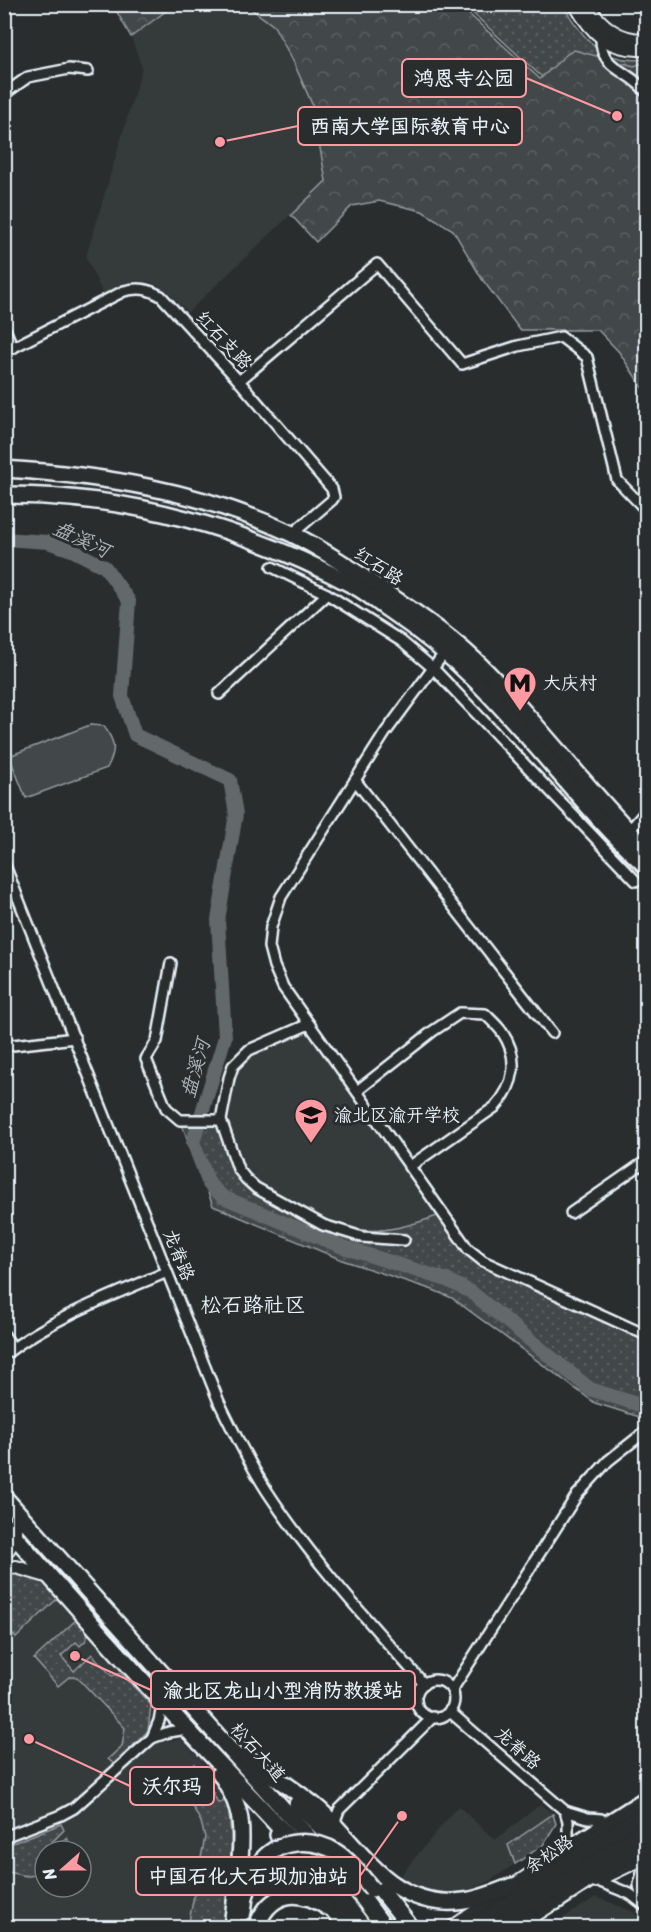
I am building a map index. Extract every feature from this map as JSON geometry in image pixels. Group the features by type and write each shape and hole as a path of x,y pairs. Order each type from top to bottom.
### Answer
{"highway":[{"name":"红石路","path":"4,469 102,477 174,492 213,502 292,534 422,617 486,670 646,849"},
{"name":"红石路","path":"4,495 58,496 138,507 178,516 249,539 357,588 416,628 478,683 646,866"},
{"name":"松石大道","path":"4,1497 362,1897 385,1928"},
{"name":"松石大道","path":"10,1530 349,1906 364,1928"},
{"path":"215,1734 322,1812 395,1887 420,1899 451,1903 466,1901 512,1886"},
{"path":"202,1745 233,1797 240,1818 241,1838 232,1928"},
{"path":"249,1760 378,1884 411,1928"},
{"path":"546,1863 646,1799"},
{"name":"余松路","path":"472,1928 646,1812"},
{"path":"267,1814 288,1855 348,1928"},
{"name":"余松路","path":"496,1928 646,1828"},
{"path":"242,1928 245,1897 252,1875 264,1858 279,1848 298,1842 317,1844 336,1852 372,1889 401,1928"},
{"path":"555,1902 646,1842"},
{"path":"256,1928 262,1914 269,1906 291,1895 302,1894 316,1899 339,1915"}],"main road":[{"path":"574,4 593,32 601,38 620,46 646,49"},
{"path":"586,4 601,23 610,30 631,38 646,40"},
{"path":"4,1556 16,1509"},
{"path":"10,1530 40,1535"},
{"path":"4,1568 16,1567 50,1576"},
{"path":"451,1928 546,1863 601,1819 646,1790"},
{"path":"516,1928 527,1923 555,1902 646,1858"}],"street":[{"path":"601,38 601,52 606,60 642,86 646,92"},
{"path":"4,94 28,77 69,69 88,71"},
{"path":"239,381 376,264 462,364 518,346 561,337 588,357 617,480 646,510"},
{"name":"红石支路","path":"9,350 124,291 136,288 149,290 161,296 239,381 334,493 332,500 292,534"},
{"path":"4,327 9,350"},
{"path":"273,567 327,594 400,641 434,669 636,881"},
{"path":"219,694 327,594"},
{"path":"445,652 385,733 281,897 271,927 269,947 274,966 283,987 474,1256 646,1335"},
{"path":"355,780 552,1033"},
{"path":"629,831 646,811"},
{"name":"龙脊路","path":"4,863 219,1402 240,1445 268,1492 335,1580 424,1684"},
{"path":"171,963 157,1041 146,1059 166,1108 180,1120 191,1122 216,1120"},
{"path":"357,1091 460,1013 486,1014 503,1033 512,1057 513,1074 511,1086 505,1096 495,1107 409,1167"},
{"path":"309,1024 249,1050 241,1057 233,1066 228,1078 216,1120 238,1169 256,1188 323,1225 363,1237 404,1240"},
{"path":"4,1046 75,1038"},
{"path":"571,1213 646,1161"},
{"path":"4,1355 70,1313 168,1272"},
{"path":"4,1335 13,1348"},
{"path":"452,1690 577,1495 608,1461 646,1431"},
{"path":"440,1680 452,1690 454,1701 445,1715 427,1716 418,1707 417,1694 424,1684 440,1680"},
{"path":"152,1738 163,1702"},
{"name":"龙脊路","path":"449,1711 565,1810"},
{"path":"336,1828 339,1810 433,1717"},
{"path":"4,1837 74,1808 152,1738 187,1729"},
{"path":"322,1812 330,1813 339,1810"},
{"path":"565,1810 588,1818 601,1819"},
{"path":"565,1810 570,1833 568,1846"},
{"path":"645,1907 639,1885 646,1858"},
{"path":"597,1881 630,1894 645,1907"}],"shaded area":[{"path":"174,5 246,5 274,26 312,104 326,181 188,312 165,289 150,282 135,281 120,285 103,294 86,257 142,68 131,37"},
{"name":"渝北区渝开学校","path":"309,1030 440,1215 409,1226 363,1231 326,1221 258,1186 248,1177 241,1166 225,1121 232,1078 237,1067 252,1054"},
{"path":"50,1586 102,1643 120,1670 152,1705 149,1732 71,1804 5,1831 5,1603"},
{"path":"181,1739 217,1778 228,1799 233,1818 235,1839 226,1927 10,1927 5,1913 5,1844 78,1813 154,1743"},
{"path":"541,1804 553,1814 508,1845 515,1864 488,1882 465,1891 436,1893 419,1888 400,1876 458,1806 495,1840"},
{"path":"596,1897 634,1912 645,1927 549,1927"}],"green space":[{"path":"107,5 174,5 131,37 117,12"},
{"path":"246,5 459,5 540,79 574,50 634,66 646,62 646,393 619,352 598,330 520,330 482,279 453,230 422,211 379,201 352,206 316,242 291,215 326,181 312,104 274,26"},
{"path":"464,5 563,5 578,28 596,47 618,58 646,59 646,165 543,78"},
{"path":"90,725 104,726 111,737 113,751 107,768 26,798 9,756"},
{"path":"225,1121 240,1164 252,1181 312,1214 331,1222 364,1230 397,1228 440,1215 465,1250 646,1338 646,1426 643,1418 595,1403 452,1298 342,1260 213,1206 182,1125"},
{"path":"4,1574 23,1575 39,1580 50,1586 48,1587 58,1598 16,1638 5,1627"},
{"path":"77,1619 89,1632 86,1640 80,1646 76,1642 61,1656 74,1671 92,1654 112,1676 121,1673 151,1705 148,1731 114,1764 108,1759 122,1746 125,1728 77,1677 69,1677 58,1686 34,1659"},
{"path":"194,1764 207,1781 218,1803 226,1801 229,1817 231,1848 223,1927 188,1927 205,1837 201,1822 184,1791"},
{"path":"553,1814 556,1824 543,1845 515,1864 508,1845"},
{"path":"61,1824 64,1830 55,1839 33,1839 33,1876 5,1871 5,1846"}],"waterway":[{"name":"盘溪河","path":"4,539 48,542 72,550 105,567 129,601 122,696 135,735 230,780 236,814 218,920 225,1037 193,1142 209,1184 223,1197 340,1246 447,1280 471,1292 590,1389 646,1407"}],"place":[{"name":"鸿恩寺公园","path":"617,116"},
{"name":"西南大学国际教育中心","path":"220,142"},
{"name":"大庆村","path":"520,712"},
{"name":"渝北区渝开学校","path":"311,1144"},
{"name":"渝北区龙山小型消防救援站","path":"75,1656"},
{"name":"沃尔玛","path":"29,1739"},
{"name":"中国石化大石坝加油站","path":"402,1816"}],"district":[{"name":"松石路社区","path":"253,1305"}]}
